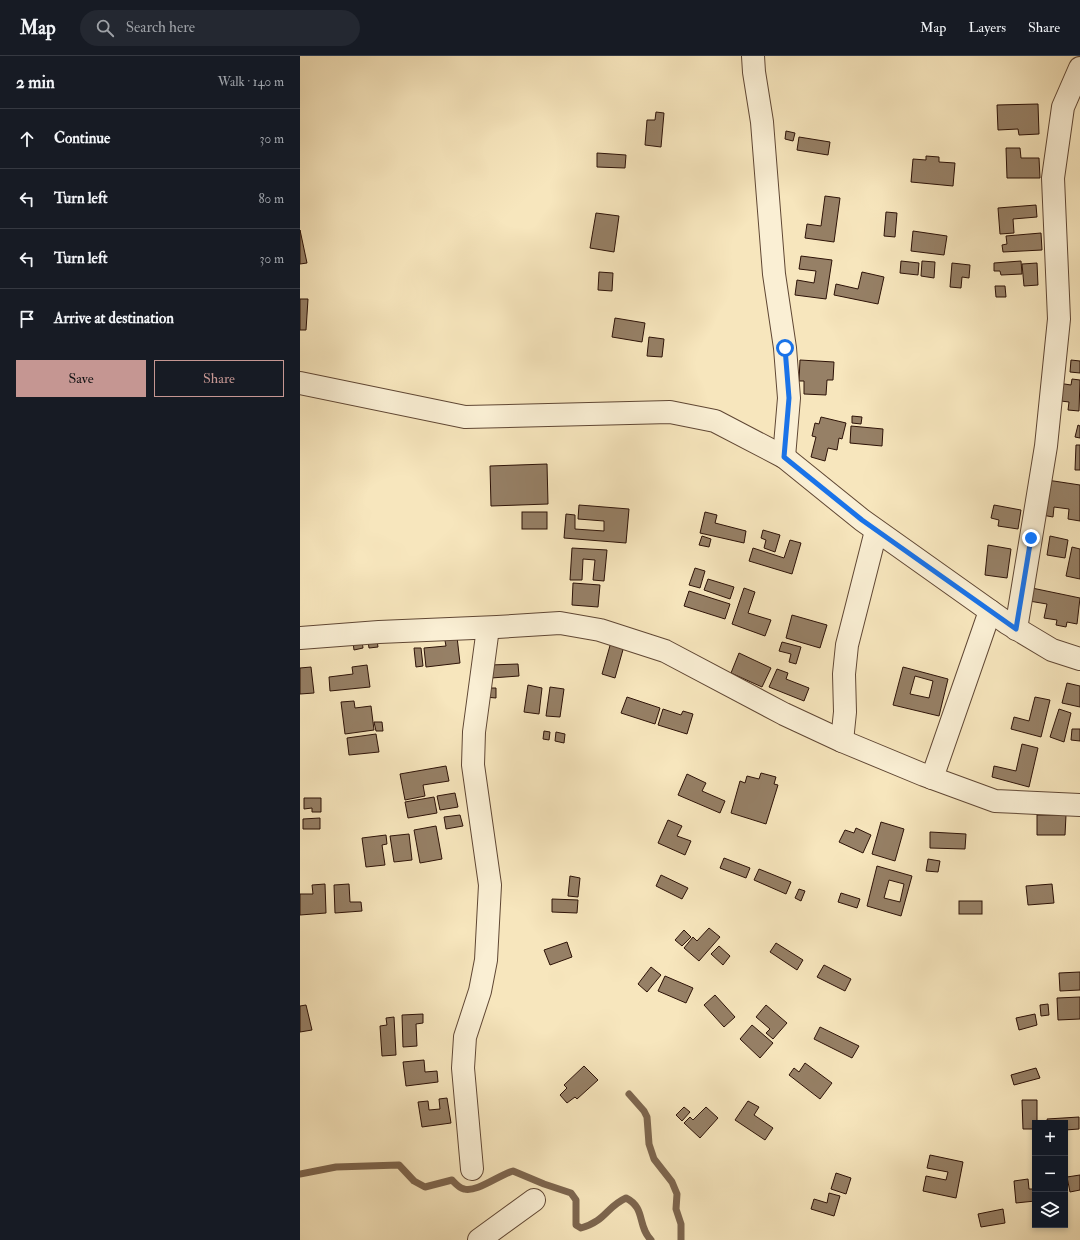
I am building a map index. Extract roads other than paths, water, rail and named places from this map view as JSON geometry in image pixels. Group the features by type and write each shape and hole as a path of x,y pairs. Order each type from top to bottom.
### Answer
{"street":[{"path":"753,56 762,122 774,274 785,348 789,398 784,457"},
{"path":"1016,629 1046,446 1059,319 1053,178 1063,107 1080,68"},
{"path":"300,383 465,417 670,412 715,421 784,457 876,531 1016,629 1052,650 1080,659"},
{"path":"842,741 845,712 844,674 846,645 876,531"},
{"path":"932,778 990,611"},
{"path":"300,638 379,632 488,628 560,623 600,630 665,651 784,714 842,741 932,778 996,801 1080,805"},
{"path":"472,1169 463,1068 465,1037 480,991 486,960 490,885 473,766 474,732 488,628"},
{"path":"479,1240 534,1200"}],"waterway":[{"path":"629,1094 644,1111 647,1117 649,1144 654,1159 672,1182 677,1194 676,1209 681,1224 681,1240"},
{"path":"300,1174 336,1167 399,1165 414,1181 425,1187 452,1180 460,1188 469,1190 513,1171 571,1193 576,1200 576,1225 581,1228 596,1222 614,1206 626,1198 632,1202 639,1212 644,1229 651,1240"}]}
